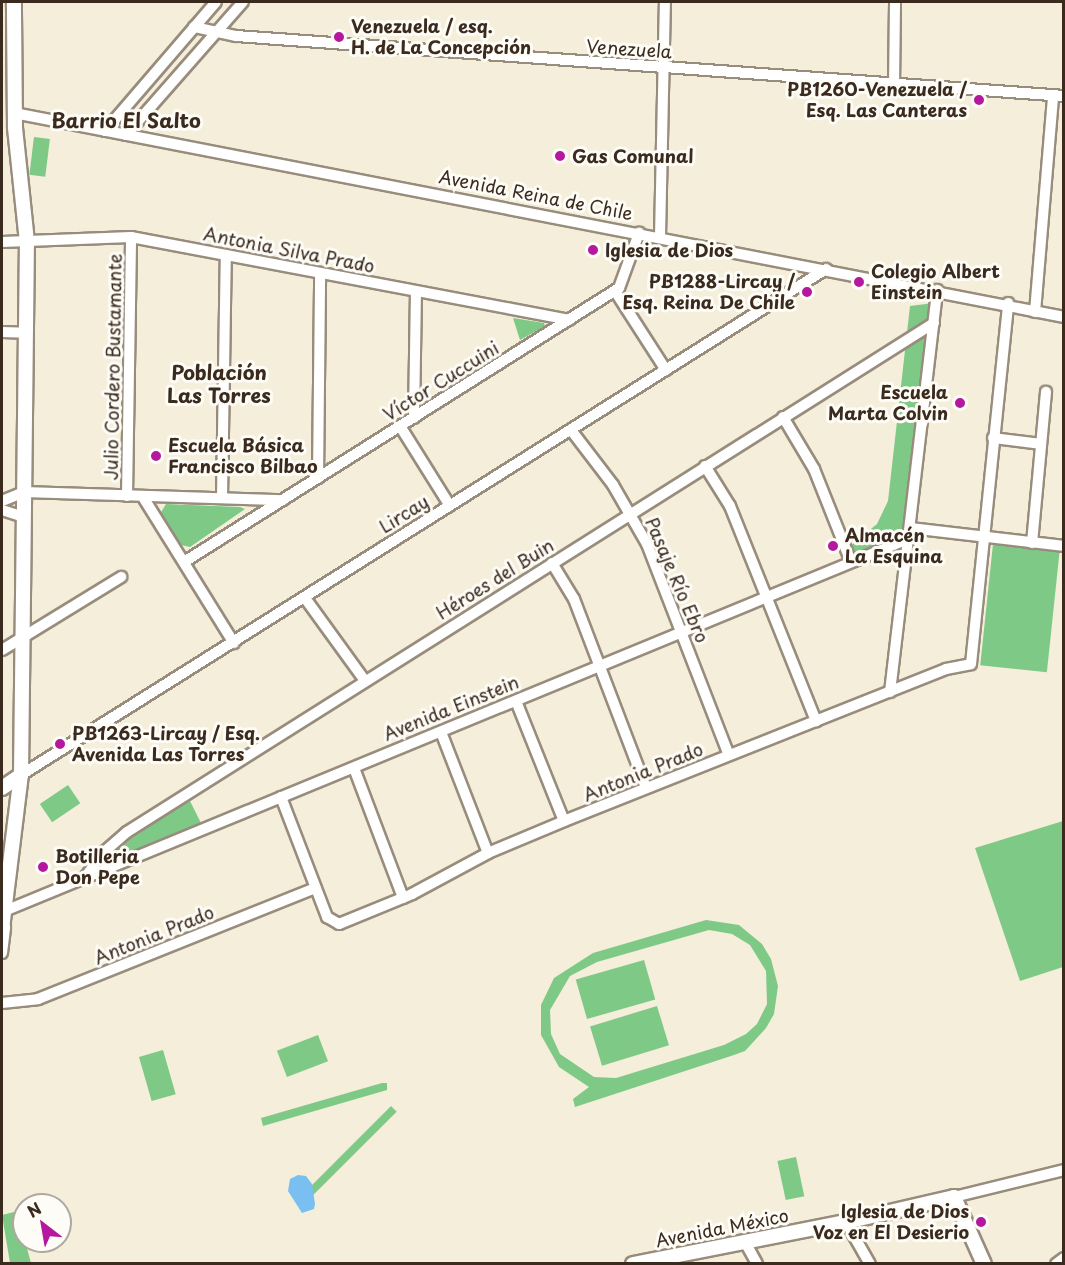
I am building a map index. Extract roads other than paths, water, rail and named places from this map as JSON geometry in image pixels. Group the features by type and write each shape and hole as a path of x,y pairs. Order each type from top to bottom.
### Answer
{"street":[{"path":"2,953 21,775 27,243 8,112 14,2"},
{"path":"105,130 216,2"},
{"path":"126,135 243,2"},
{"path":"660,237 664,2"},
{"path":"894,86 895,2"},
{"name":"Venezuela","path":"194,27 216,33 894,86 1058,96"},
{"path":"1035,312 1058,96"},
{"name":"Avenida Reina de Chile","path":"8,112 1008,303 1035,312 1064,317"},
{"path":"639,233 623,283 615,291 666,370"},
{"name":"Antonia Silva Prado","path":"2,242 27,243 131,237 569,320"},
{"name":"Julio Cordero Bustamante","path":"127,496 131,237"},
{"path":"222,498 226,255"},
{"name":"Lircay","path":"2,788 826,268"},
{"path":"318,478 320,273"},
{"path":"890,692 937,290"},
{"path":"414,418 416,291"},
{"name":"Víctor Cuccuini","path":"184,562 615,291"},
{"path":"984,538 1008,303"},
{"name":"Héroes del Buin","path":"86,876 104,852 126,832 934,323"},
{"path":"2,333 26,333"},
{"path":"1032,543 1046,392"},
{"path":"783,417 814,469 851,562"},
{"path":"400,426 450,506"},
{"name":"Pasaje Río Ebro","path":"571,430 630,513 647,544 729,755"},
{"path":"993,438 1041,444"},
{"path":"705,466 730,506 764,598 816,721"},
{"path":"2,501 24,492 283,500"},
{"path":"143,497 234,643"},
{"path":"2,510 24,517"},
{"path":"909,533 1064,546"},
{"name":"Avenida Einstein","path":"7,910 851,562 909,533"},
{"name":"Antonia Prado","path":"2,1003 38,999 316,888 332,923 342,923 403,898 488,853 564,821 946,669 971,664 984,538"},
{"path":"552,563 573,595 598,667 646,789"},
{"path":"2,650 121,577"},
{"path":"305,598 365,681"},
{"path":"516,701 564,821"},
{"path":"441,732 488,853"},
{"path":"354,768 403,898"},
{"path":"2,795 18,802"},
{"path":"281,797 316,888"},
{"name":"Avenida México","path":"639,1263 846,1222 1064,1170"},
{"path":"954,1197 984,1263"},
{"path":"846,1222 870,1263"},
{"path":"745,1242 757,1263"},
{"path":"1056,1263 1064,1258"}],"water":[{"path":"298,1175 306,1176 312,1184 315,1204 314,1209 302,1213 288,1191 290,1179"}],"place":[{"name":"Venezuela / esq. H. de La Concepción","path":"339,37"},
{"name":"PB1260-Venezuela / Esq. Las Canteras","path":"979,100"},
{"name":"Gas Comunal","path":"560,156"},
{"name":"Iglesia de Dios","path":"593,250"},
{"name":"Colegio Albert Einstein","path":"859,282"},
{"name":"PB1288-Lircay / Esq. Reina De Chile","path":"807,292"},
{"name":"Escuela Marta Colvin","path":"960,403"},
{"name":"Escuela Básica Francisco Bilbao","path":"156,456"},
{"name":"Almacén La Esquina","path":"833,546"},
{"name":"PB1263-Lircay / Esq. Avenida Las Torres","path":"60,744"},
{"name":"Botilleria Don Pepe","path":"43,867"},
{"name":"Iglesia de Dios Voz en El Desierio","path":"981,1222"}],"district":[{"name":"Barrio El Salto","path":"126,120"},
{"name":"Población Las Torres","path":"219,384"}]}
